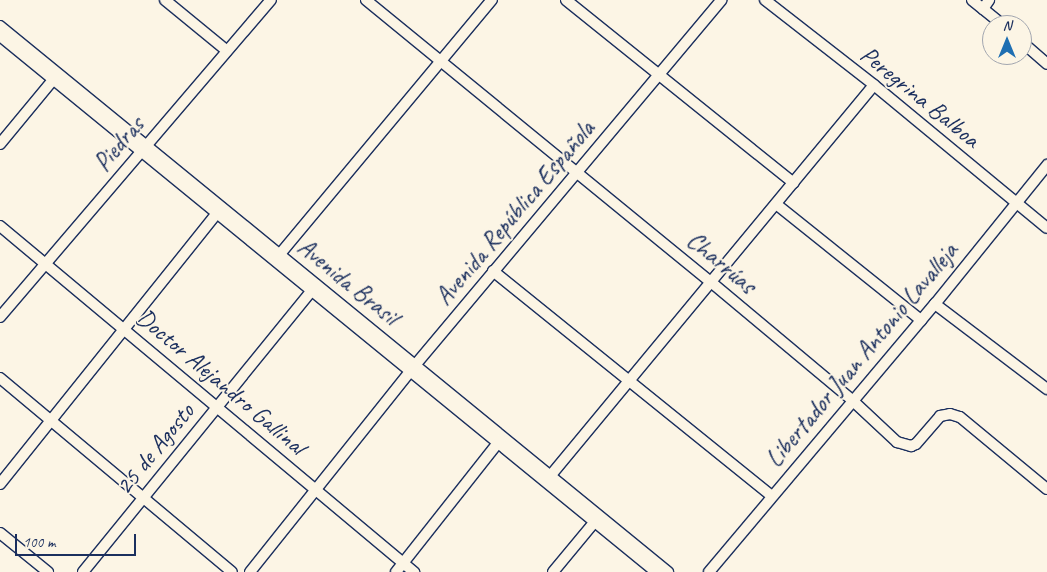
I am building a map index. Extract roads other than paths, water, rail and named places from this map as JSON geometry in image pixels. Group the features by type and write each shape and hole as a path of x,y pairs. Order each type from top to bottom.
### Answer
{"street":[{"path":"165,0 227,51"},
{"name":"Piedras","path":"0,317 271,0"},
{"name":"Charrúas","path":"366,0 711,282 852,400 897,442 911,446 916,444 940,416 950,414 960,418 1047,489"},
{"path":"280,254 492,0"},
{"path":"566,0 794,183"},
{"name":"Avenida República Española","path":"250,572 493,271 721,0"},
{"name":"Peregrina Balboa","path":"765,0 874,85 1047,228"},
{"path":"972,0 990,15"},
{"path":"982,9 989,0"},
{"name":"Avenida Brasil","path":"0,26 56,77 143,149 414,367 597,519 668,572"},
{"name":"Avenida Brasil","path":"0,36 56,77"},
{"path":"1032,51 1047,64"},
{"path":"0,144 56,77"},
{"path":"551,475 874,85"},
{"name":"Libertador Juan Antonio Lavalleja","path":"709,572 852,400 935,304 1015,202 1047,165"},
{"path":"776,204 921,320"},
{"path":"0,484 220,210"},
{"name":"Avenida Brasil","path":"220,210 280,254 314,287"},
{"name":"Doctor Alejandro Gallinal","path":"0,226 216,407 318,489 414,572"},
{"path":"493,271 772,496"},
{"name":"25 de Agosto","path":"83,572 314,287"},
{"path":"935,304 1047,389"},
{"path":"0,378 232,572"},
{"path":"396,572 500,440"},
{"name":"Avenida Brasil","path":"500,440 551,475 656,572"},
{"path":"553,572 597,519"},
{"path":"0,533 48,572"}]}
